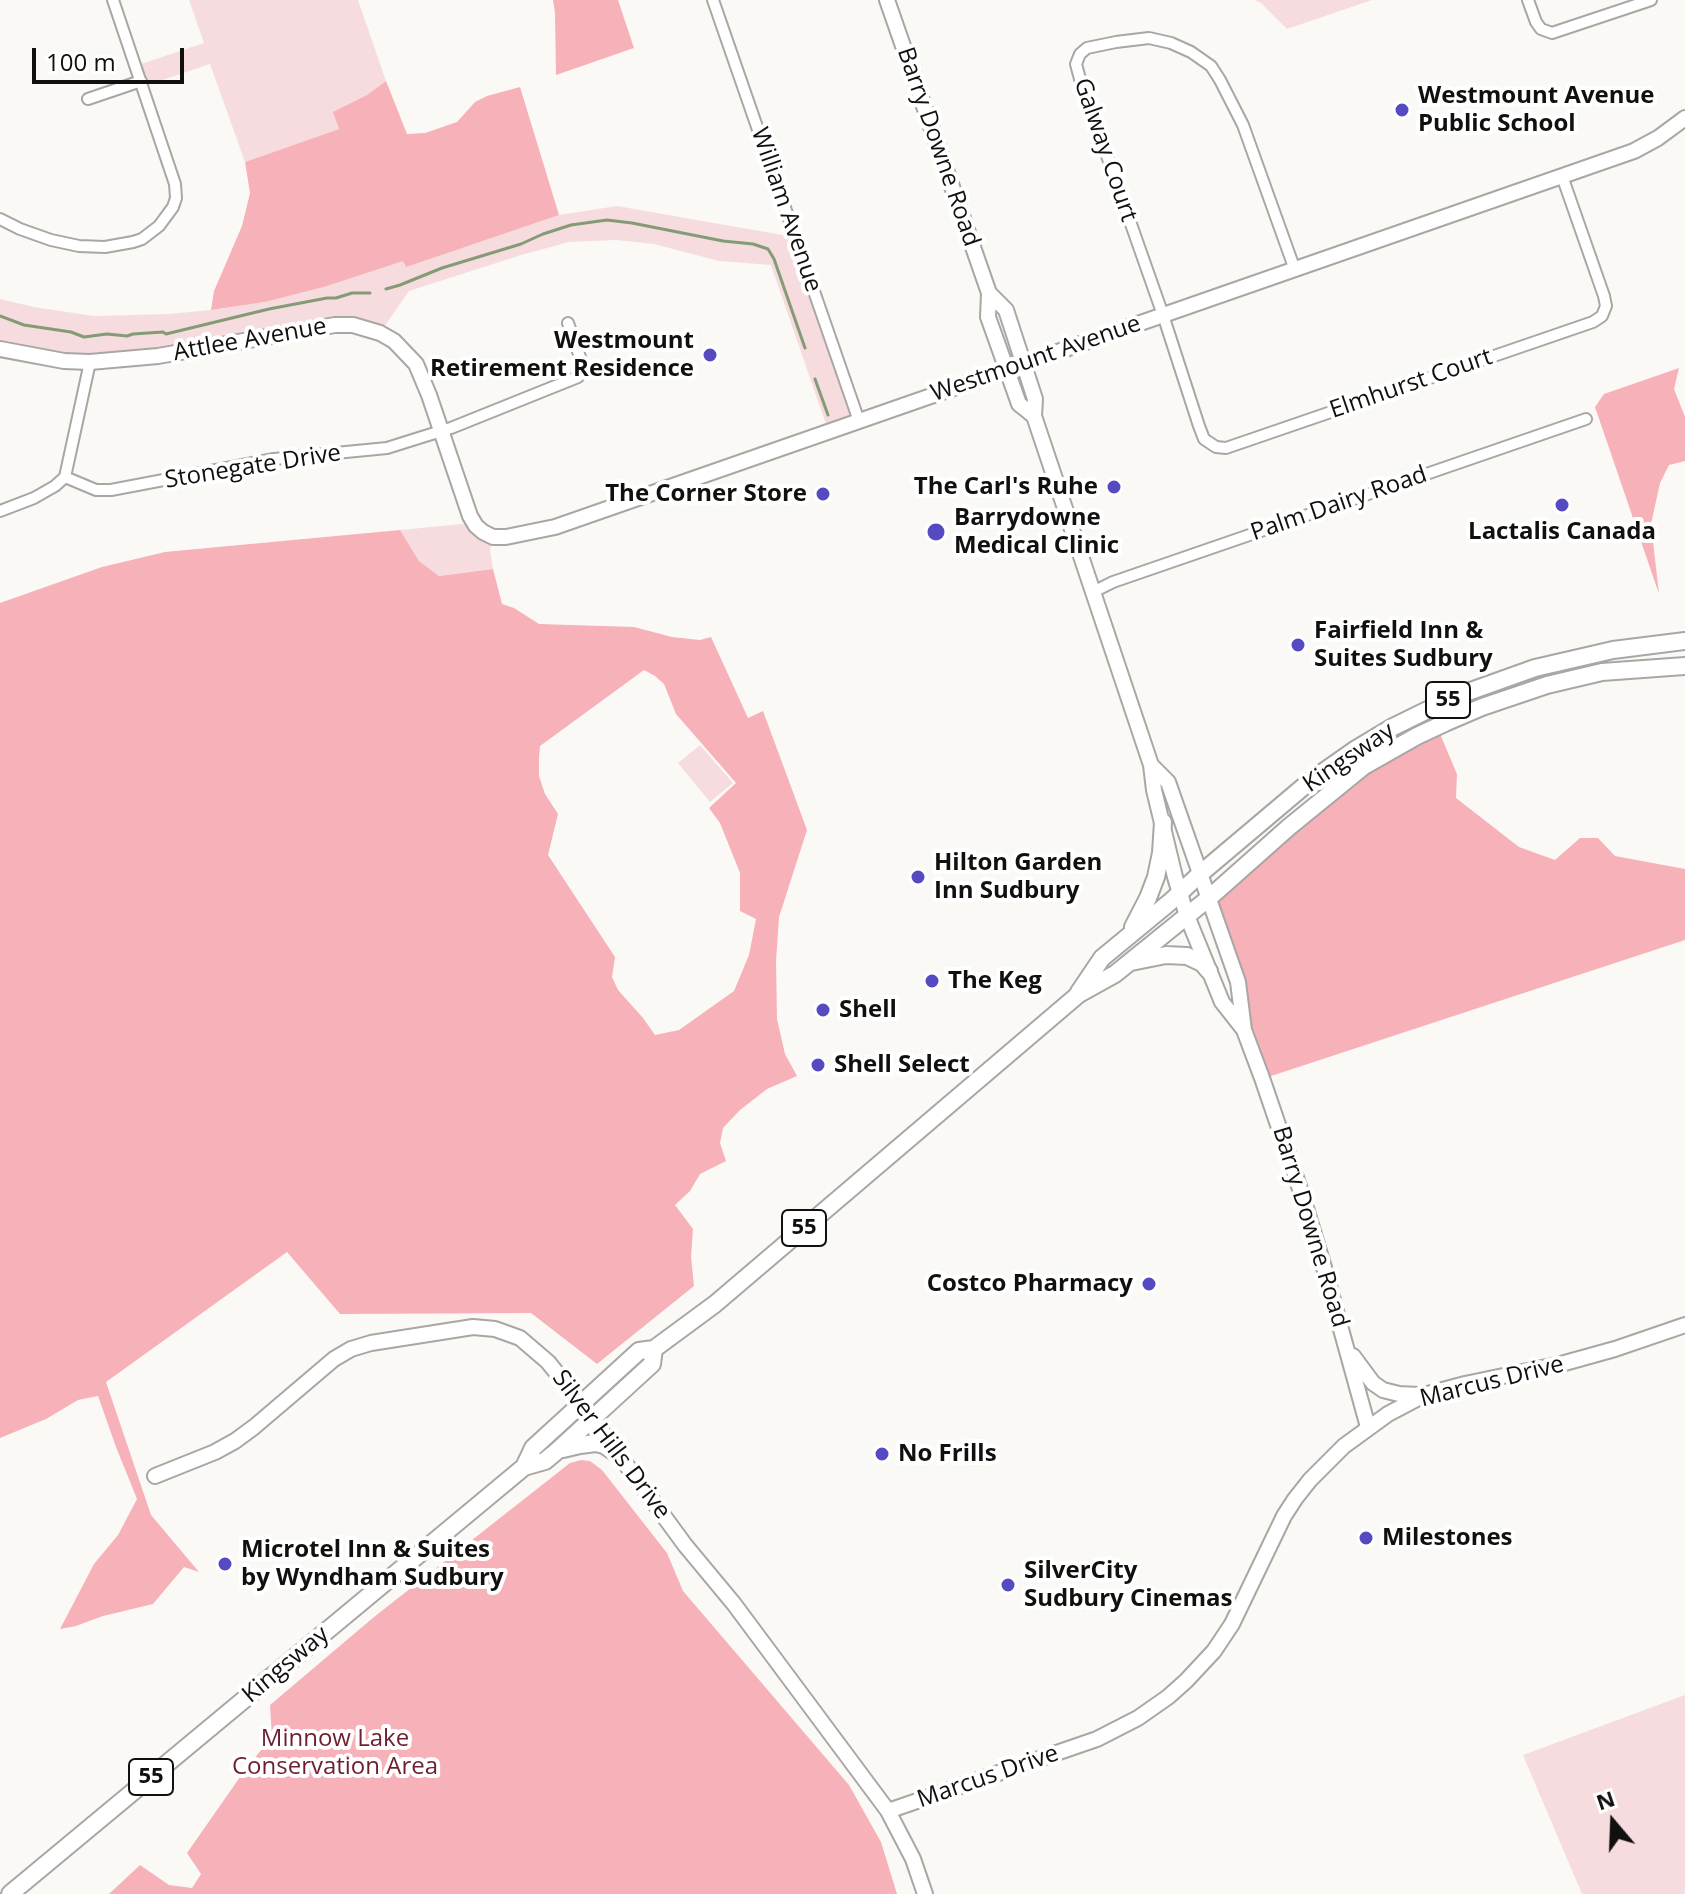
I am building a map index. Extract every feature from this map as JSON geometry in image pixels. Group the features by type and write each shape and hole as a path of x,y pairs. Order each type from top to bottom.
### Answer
{"main road":[{"name":"Kingsway","path":"1079,994 1102,958 1320,774 1356,749 1454,697 1535,668 1613,650 1685,641"},
{"name":"Kingsway","path":"524,1467 533,1448 639,1351 654,1349 715,1304 1079,994 1130,962 1352,774 1417,736 1482,707 1560,681 1602,672 1685,666"},
{"path":"1127,937 1156,877 1163,822"},
{"path":"1130,962 1176,955 1195,959 1209,971"},
{"name":"Kingsway","path":"10,1894 524,1467 545,1461 557,1451 652,1364 654,1349"},
{"path":"557,1451 596,1443 619,1455"}],"street":[{"path":"0,219 51,240 93,247 142,239 159,226 173,207 177,192 113,0"},
{"name":"William Avenue","path":"713,0 859,421"},
{"name":"Barry Downe Road","path":"887,0 989,293 988,317 1019,404 1034,416"},
{"path":"1528,0 1541,29 1552,33 1651,0"},
{"name":"Galway Court","path":"1163,315 1080,79 1076,64 1087,48 1149,38 1191,52 1211,66 1243,125 1295,270"},
{"path":"88,99 141,81"},
{"name":"Westmount Avenue","path":"441,431 470,516 483,532 493,537 506,537 555,527 1634,151 1685,118"},
{"name":"Elmhurst Court","path":"1163,315 1204,439 1216,447 1226,448 1593,322 1602,316 1606,306 1562,176"},
{"name":"Barry Downe Road","path":"989,293 1006,310 1024,363 1035,399 1034,416 1151,765 1154,790 1187,916 1222,1002 1244,1030"},
{"name":"Stonegate Drive","path":"65,477 96,490 111,490 274,459 387,448 441,431 578,377 581,360 568,323"},
{"name":"Attlee Avenue","path":"0,349 64,361 90,362 158,356 335,325 353,325 394,341 416,364 441,431"},
{"path":"0,511 34,498 65,477 90,362"},
{"name":"Palm Dairy Road","path":"1093,592 1113,582 1586,419"},
{"name":"Barry Downe Road","path":"1151,765 1168,782 1238,982 1244,1030 1303,1198 1368,1427"},
{"name":"Marcus Drive","path":"888,1811 1097,1739 1138,1718 1168,1697 1207,1659 1232,1624 1295,1499 1344,1446 1368,1427 1424,1395 1589,1357 1685,1325"},
{"name":"Silver Hills Drive","path":"155,1476 235,1441 334,1359 351,1349 473,1327 495,1329 520,1338 548,1362 593,1418 685,1545 734,1604 888,1811 913,1859 925,1894"},
{"path":"1346,1345 1373,1383 1383,1390 1424,1395"}],"shaded area":[{"path":"189,0 358,0 386,81 334,112 339,129 245,162 210,64 142,87 135,66 204,43"},
{"path":"1255,0 1372,0 1287,29"},
{"path":"617,206 794,237 858,422 829,433 771,265 719,261 654,244 616,240 569,242 409,291 379,334 353,326 116,361 0,350 0,299 94,316 169,314 265,302 324,287 404,260 406,266 559,215"},
{"path":"473,523 492,538 493,569 439,576 419,561 400,530"},
{"path":"700,745 733,783 710,802 678,763"},
{"path":"1685,1695 1685,1894 1582,1894 1523,1755"}],"green space":[{"path":"553,0 618,0 634,48 556,75"},
{"path":"386,81 407,134 425,133 457,122 475,102 520,87 559,215 406,267 403,261 324,287 265,302 211,310 214,291 242,226 250,193 245,162 339,129 333,112 367,95"},
{"path":"1679,368 1674,389 1685,417 1685,461 1669,465 1660,483 1651,524 1659,594 1595,407 1604,394"},
{"path":"400,530 419,561 439,576 493,569 502,604 539,624 634,627 672,637 700,640 711,637 748,718 763,711 807,830 779,917 776,961 777,1019 785,1054 797,1076 767,1089 740,1110 723,1128 720,1143 726,1161 700,1174 690,1191 675,1205 693,1229 691,1257 694,1286 597,1364 531,1313 340,1314 287,1252 106,1382 151,1515 199,1572 184,1567 153,1604 60,1629 94,1564 118,1535 137,1499 98,1396 78,1400 46,1419 0,1438 0,603 102,567 165,552","holes":["644,670 664,684 676,714 736,783 709,808 720,823 740,873 740,911 756,919 749,955 734,991 679,1030 655,1035 618,990 612,977 615,957 548,855 558,814 545,794 539,776 540,746"]},
{"path":"1437,727 1457,774 1456,798 1519,847 1555,860 1580,838 1598,838 1615,856 1685,869 1685,940 1262,1079 1209,898 1317,804"},
{"name":"Minnow Lake Conservation Area","path":"590,1461 602,1470 667,1553 683,1591 849,1785 881,1842 897,1894 109,1894 140,1865 169,1885 192,1888 201,1874 187,1853 247,1767 272,1737 270,1705 374,1617 570,1463"}],"waterway":[{"path":"386,289 571,225 607,220 632,223 768,249 805,348"},
{"path":"0,316 24,325 84,337 166,334 269,309 352,293 370,293"},
{"path":"815,379 828,415"}],"place":[{"name":"Westmount Avenue Public School","path":"1402,110"},
{"name":"Westmount Retirement Residence","path":"710,355"},
{"name":"The Carl's Ruhe","path":"1114,487"},
{"name":"The Corner Store","path":"823,494"},
{"name":"Lactalis Canada","path":"1562,505"},
{"name":"Barrydowne Medical Clinic","path":"936,532"},
{"name":"Fairfield Inn & Suites Sudbury","path":"1298,645"},
{"name":"Hilton Garden Inn Sudbury","path":"918,877"},
{"name":"The Keg","path":"932,981"},
{"name":"Shell","path":"823,1010"},
{"name":"Shell Select","path":"818,1065"},
{"name":"Costco Pharmacy","path":"1149,1284"},
{"name":"No Frills","path":"882,1454"},
{"name":"Milestones","path":"1366,1538"},
{"name":"Microtel Inn & Suites by Wyndham Sudbury","path":"225,1564"},
{"name":"SilverCity Sudbury Cinemas","path":"1008,1585"}]}
